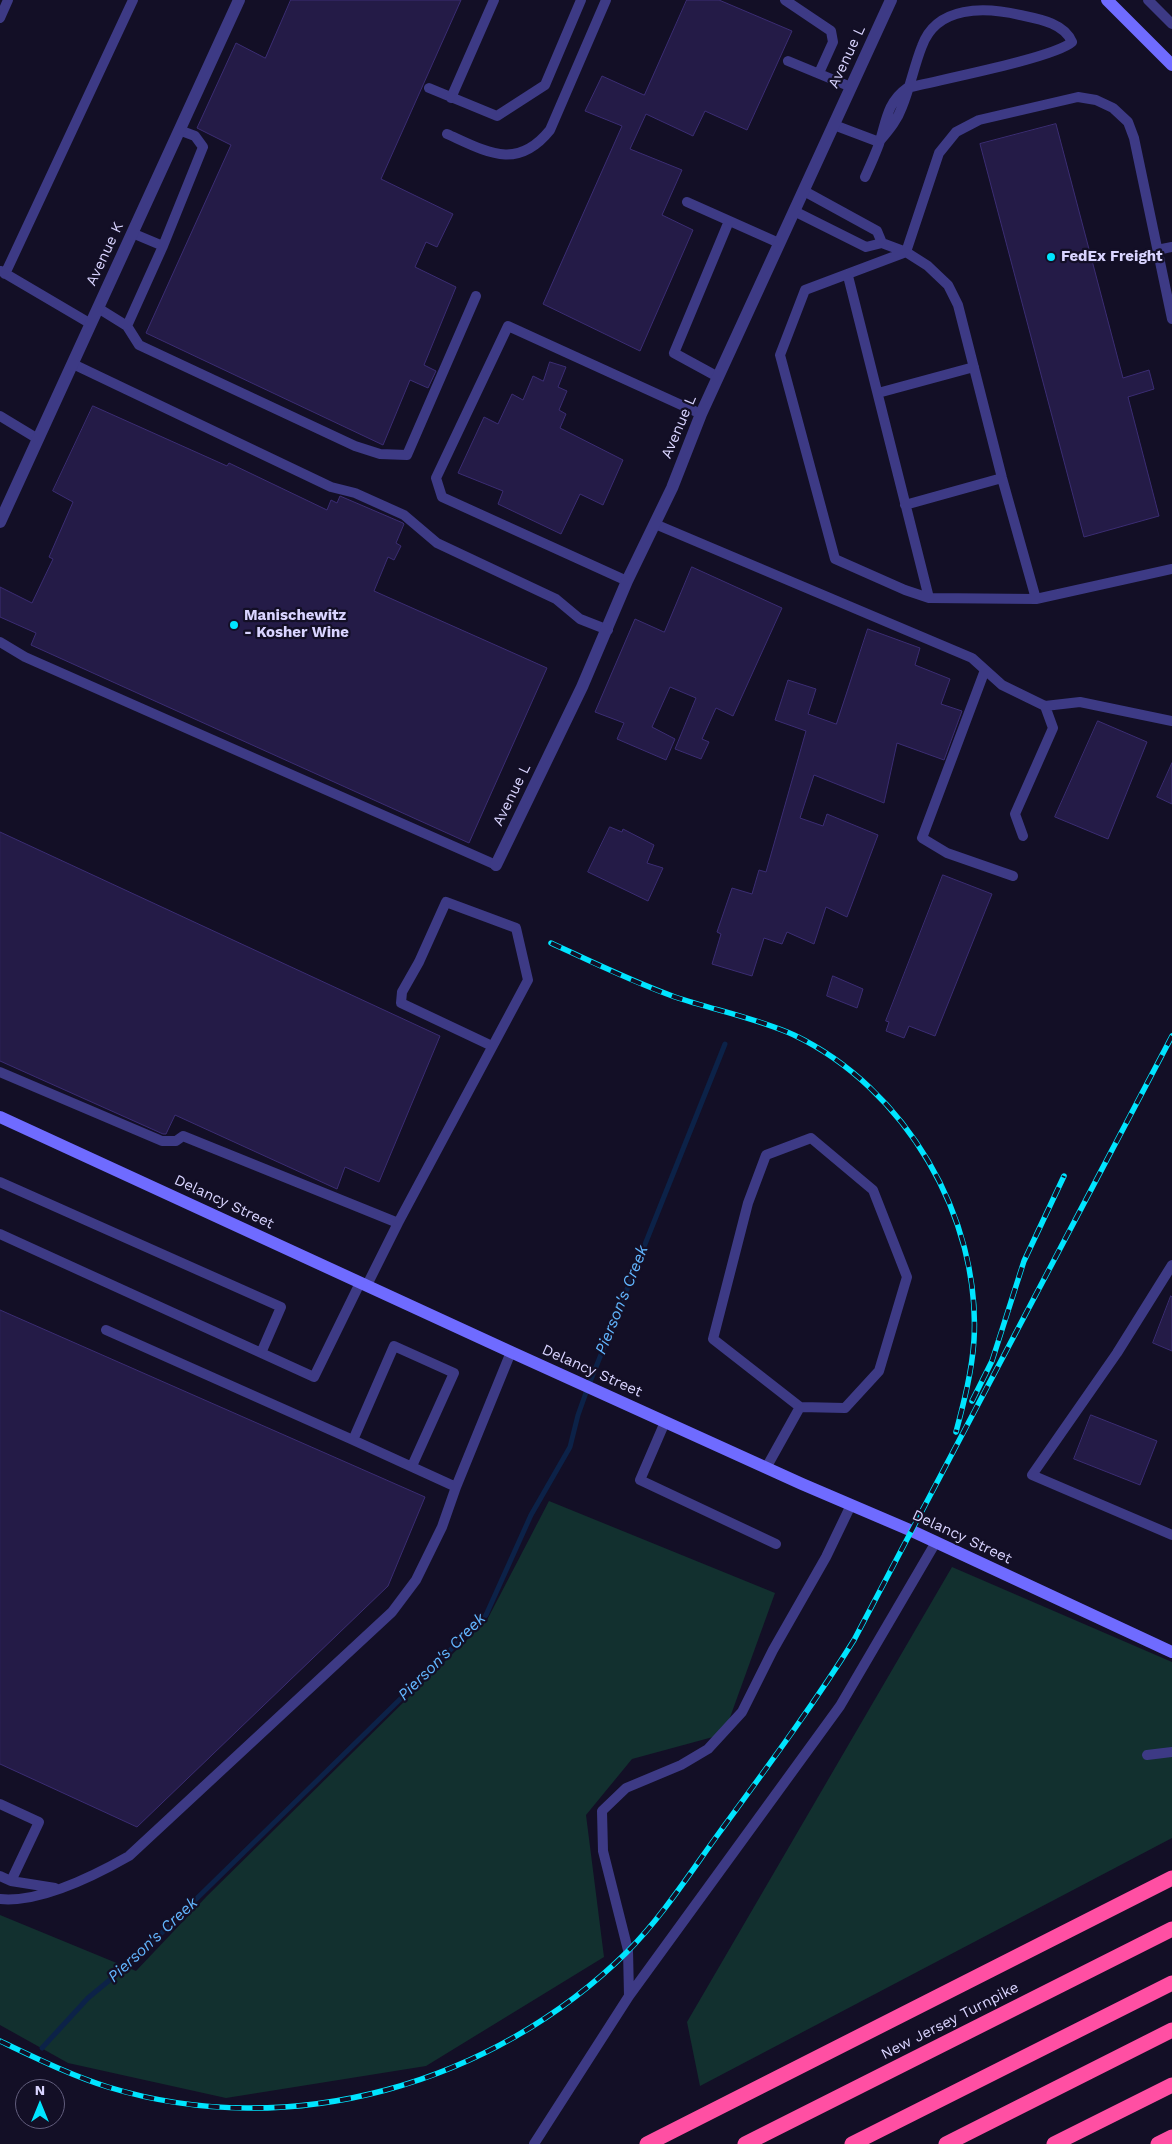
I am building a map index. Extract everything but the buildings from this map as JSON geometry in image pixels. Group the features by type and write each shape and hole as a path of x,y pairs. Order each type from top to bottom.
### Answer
{"highway":[{"path":"647,2144 1172,1878"},
{"name":"New Jersey Turnpike","path":"745,2144 1172,1929"},
{"path":"852,2144 1172,1983"},
{"path":"946,2144 1172,2030"},
{"path":"1054,2144 1172,2085"},
{"path":"1158,2144 1172,2137"}],"street":[{"name":"Avenue K","path":"0,522 239,0"},
{"name":"Avenue L","path":"496,865 608,630 627,581 655,524 701,414 891,0"},
{"path":"1107,0 1172,65"},
{"name":"Delancy Street","path":"0,1117 766,1468 936,1542 1172,1652"}],"lane":[{"path":"0,18 8,0"},
{"path":"90,324 3,272 132,0"},
{"path":"451,98 494,0"},
{"path":"429,88 497,116 545,85 581,0"},
{"path":"447,134 490,154 505,156 538,144 550,130 606,0"},
{"path":"785,0 831,31 833,42 819,73"},
{"path":"1148,0 1172,24"},
{"path":"865,177 879,142 895,122 903,106 907,88 922,43 940,21 958,13 973,10 1000,10 1058,26 1069,35 1072,42 1067,46 1040,55 907,88"},
{"path":"788,61 852,87"},
{"path":"1172,319 1134,138 1128,122 1113,108 1096,100 1078,97 979,120 956,132 939,153 906,252 848,276 805,290 780,355 835,559 905,590 929,598 1036,599 1172,569"},
{"path":"834,125 879,142"},
{"path":"127,326 163,246 203,147 195,136 179,130"},
{"path":"804,191 877,231 882,242"},
{"path":"686,202 779,243"},
{"path":"794,211 866,247 882,242 906,252 928,266 948,285 958,305 1002,478 1036,599"},
{"path":"718,377 674,353 728,220"},
{"path":"132,234 163,246"},
{"path":"1157,250 1172,246"},
{"path":"848,276 929,598"},
{"path":"98,308 127,326 139,345 355,446 380,454 407,455 476,296"},
{"path":"627,581 442,497 436,478 508,326 701,414"},
{"path":"72,364 331,487 355,493 404,515 437,542 556,599 580,619 608,630"},
{"path":"878,393 974,367"},
{"path":"0,416 38,439"},
{"path":"905,504 1002,478"},
{"path":"655,524 972,658 1002,685 1045,706 1080,702 1172,721"},
{"path":"0,642 25,657 496,865"},
{"path":"985,670 922,838 947,853 1013,876"},
{"path":"1023,836 1015,814 1053,728 1045,706"},
{"path":"0,1234 314,1377 528,980 516,928 446,902 419,962 402,992 401,1003 492,1046"},
{"path":"0,1072 162,1141 176,1141 184,1136 398,1223"},
{"path":"811,1138 873,1190 907,1277 879,1372 846,1408 800,1407 713,1339 748,1203 766,1155 811,1138"},
{"path":"0,1182 281,1307 261,1353"},
{"path":"1172,1265 1117,1353 1032,1475 1172,1535"},
{"path":"106,1330 456,1487"},
{"path":"353,1440 394,1346 454,1373 412,1466"},
{"path":"0,1899 17,1901 59,1888 104,1870 129,1856 392,1612 416,1580 442,1527 456,1487 511,1352"},
{"path":"766,1468 800,1407"},
{"path":"665,1422 640,1480 776,1544"},
{"path":"629,1996 628,1950 603,1851 602,1811 626,1788 681,1765 708,1749 742,1712 773,1650 826,1557 851,1505"},
{"path":"534,2144 629,1996 840,1706 936,1542"},
{"path":"1147,1755 1172,1752"},
{"path":"0,1804 39,1822 11,1881"},
{"path":"0,1876 11,1881 59,1888"}],"green space":[{"path":"549,1501 775,1593 724,1734 632,1759 586,1815 604,1957 426,2066 226,2098 68,2063 0,2025 0,1915 136,1971 207,1896 487,1620"},
{"path":"952,1567 1172,1662 1172,1838 700,2086 687,2022"}],"waterway":[{"name":"Pierson's Creek","path":"42,2048 88,1998 135,1959 486,1615 531,1515 570,1447 578,1415 588,1387 725,1044"}],"railway":[{"path":"551,943 659,991 690,1002 735,1014 794,1035 834,1058 870,1088 902,1122 928,1161 949,1203 964,1248 973,1294 973,1352 956,1432"},
{"path":"0,2041 53,2066 108,2087 177,2103 247,2108 317,2104 386,2090 452,2067 515,2037 574,1998 627,1952 664,1910 822,1690 854,1640 1172,1036"},
{"path":"972,1401 992,1361 1024,1261 1064,1176"}],"place":[{"name":"FedEx Freight","path":"1051,257"},
{"name":"Manischewitz - Kosher Wine","path":"234,625"}]}
